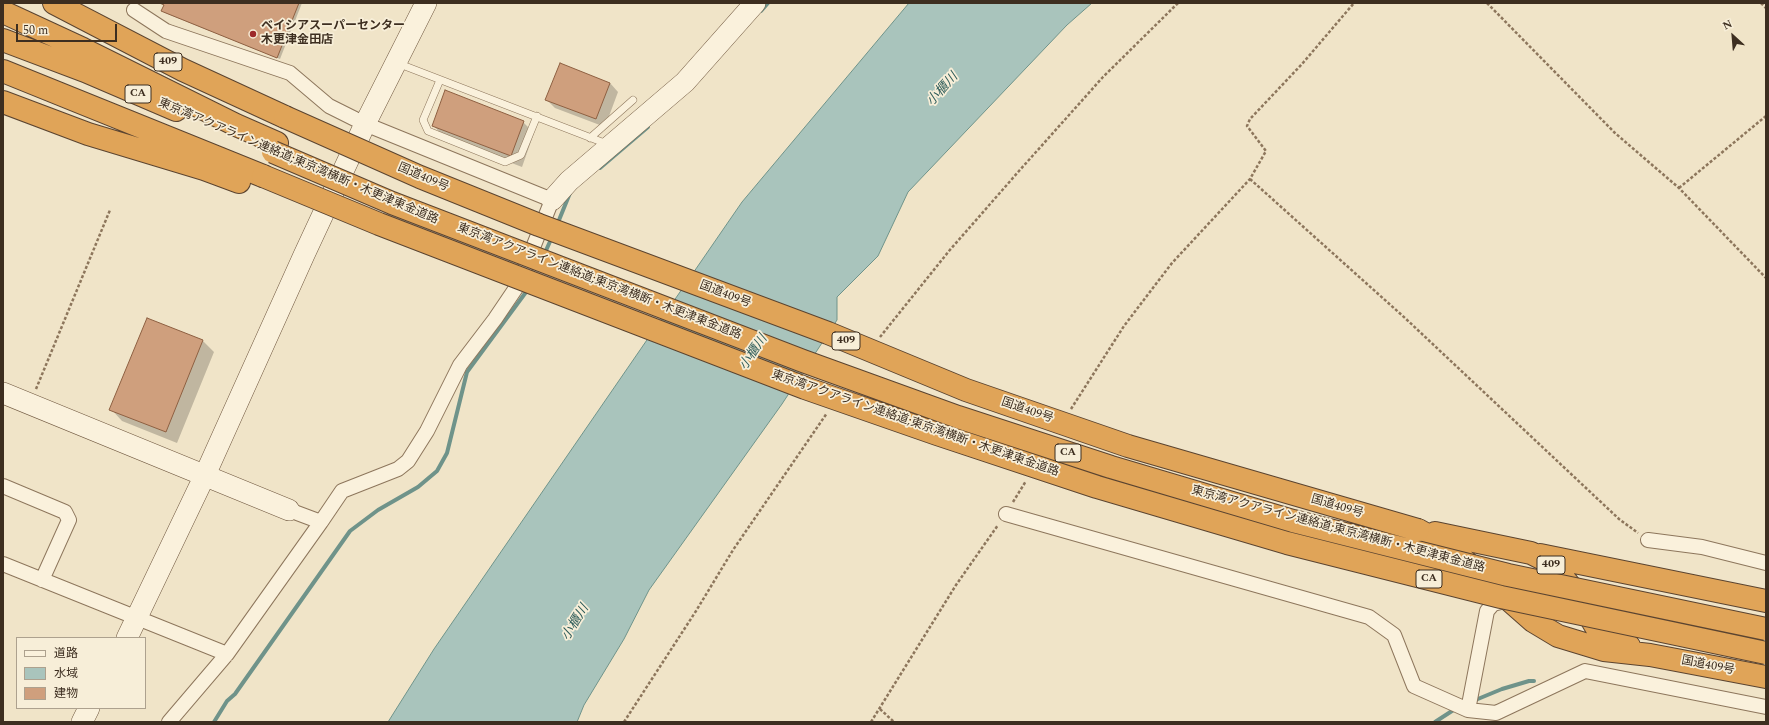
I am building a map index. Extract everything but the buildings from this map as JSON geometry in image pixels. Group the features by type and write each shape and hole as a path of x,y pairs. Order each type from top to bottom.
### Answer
{"highway":[{"name":"国道409号","path":"54,3 183,70 420,177 539,225 828,333 966,390 1128,446 1418,530 1531,553 1547,561 1562,576 1578,596 1596,627 1607,638 1650,655"},
{"path":"3,12 83,49 236,125 275,147"},
{"name":"東京湾アクアライン連絡道;東京湾横断・木更津東金道路","path":"3,40 275,147 392,203 804,361 958,416 1111,467 1293,521 1508,575 1766,629"},
{"name":"CA","path":"3,71 261,183"},
{"path":"3,102 88,134 204,169 261,183"},
{"name":"東京湾アクアライン連絡道;東京湾横断・木更津東金道路","path":"261,183 310,207 379,224 805,388 1096,487 1287,543 1501,597 1766,653"},
{"name":"国道409号","path":"1418,530 1449,547 1533,621 1558,636 1604,650 1650,655 1757,675"},
{"path":"1531,553 1766,601"}],"street":[{"path":"128,637 205,476 268,333 365,124 426,3"},
{"path":"169,722 227,654 342,491 398,469 408,461 427,431 460,365 495,319 518,285 552,200 570,181 685,82 755,3"},
{"path":"134,10 166,30 290,73 330,106 365,124 552,200"},
{"path":"3,393 288,510 321,522"},
{"path":"3,486 65,512 69,520 42,580"},
{"path":"1006,514 1369,617 1394,635 1414,686 1468,710 1496,713 1585,671 1766,708"},
{"path":"1648,540 1702,547 1766,563"},
{"path":"3,564 227,654"},
{"path":"1468,710 1487,611 1493,604 1509,599"},
{"path":"82,722 88,709"}],"lane":[{"path":"397,63 612,146"},
{"path":"440,80 423,120 428,131 505,162 520,155 537,116"},
{"path":"590,138 633,100"}],"path":[{"path":"879,339 949,251 1019,171 1103,77 1178,3"},
{"path":"1068,414 1120,332 1146,297 1172,264 1250,179 1266,151 1247,126 1250,119 1302,64 1354,3"},
{"path":"1487,3 1615,133 1679,188 1766,278"},
{"path":"1761,3 1766,8"},
{"path":"1679,188 1766,116"},
{"path":"1250,179 1405,318 1619,519 1648,540"},
{"path":"30,404 110,210"},
{"path":"624,722 696,611 733,550 830,408"},
{"path":"871,722 956,585 1006,514 1027,480"},
{"path":"880,709 894,722"}],"water":[{"name":"小櫃川","path":"909,3 1092,3 1067,25 908,192 878,256 837,297 837,320 782,404 649,590 624,639 584,705 577,722 388,722 434,649 742,202"}],"waterway":[{"path":"761,11 768,3"},
{"path":"600,168 648,127"},
{"path":"557,225 570,193"},
{"path":"544,255 552,237"},
{"path":"214,722 227,701 235,694 350,531 378,510 418,487 437,471 447,453 467,372 529,288"},
{"path":"1473,701 1502,689 1529,681 1534,681"},
{"path":"1435,722 1455,709"}],"place":[{"name":"ベイシアスーパーセンター 木更津金田店","path":"253,34"}]}
